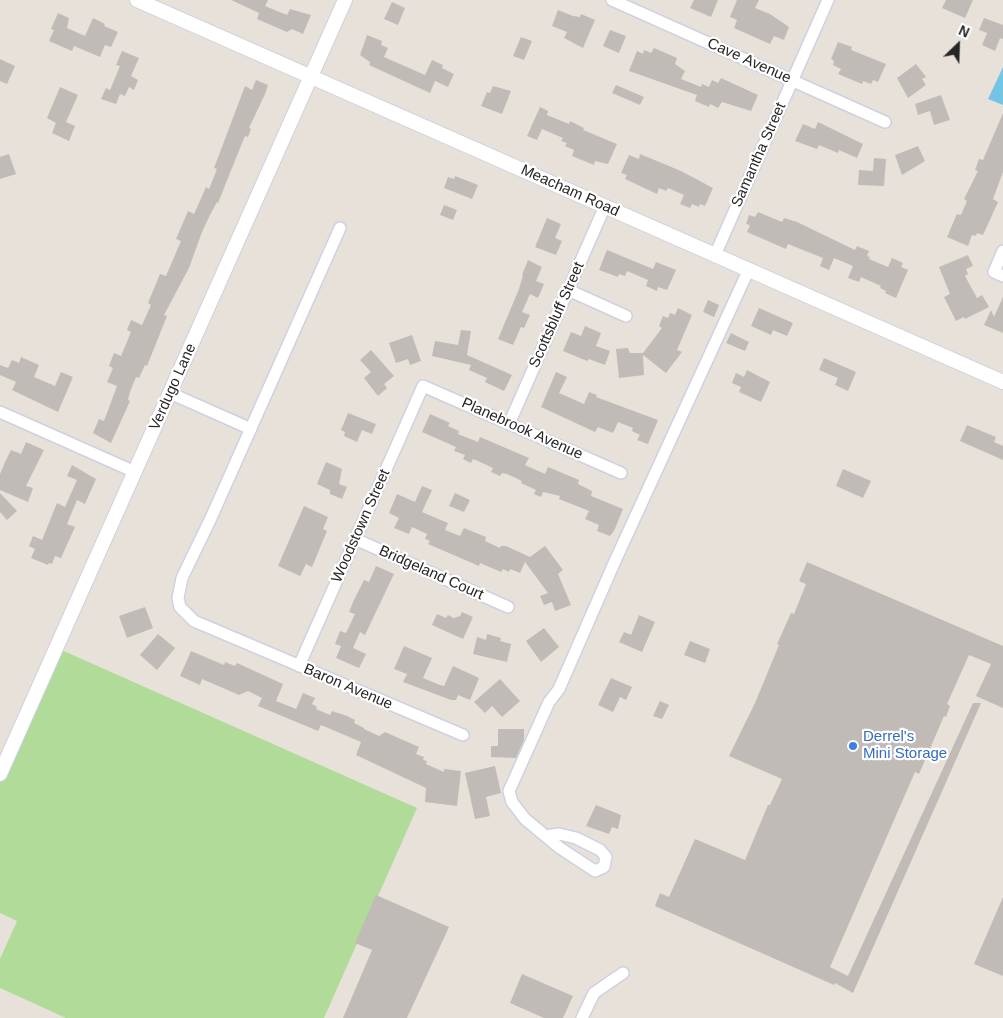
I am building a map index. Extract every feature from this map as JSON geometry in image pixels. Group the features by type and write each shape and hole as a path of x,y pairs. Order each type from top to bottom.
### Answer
{"street":[{"name":"Meacham Road","path":"137,0 1003,382"},
{"name":"Verdugo Lane","path":"0,774 345,0"},
{"name":"Cave Avenue","path":"612,0 885,122"},
{"name":"Samantha Street","path":"715,255 828,0"},
{"name":"Scottsbluff Street","path":"509,424 605,206"},
{"name":"Baron Avenue","path":"340,228 251,429 182,578 178,598 180,607 194,621 463,735"},
{"path":"998,274 1003,251"},
{"path":"546,836 560,834 576,838 600,850 606,857 604,867 595,871 546,836 525,819 512,802 509,791 549,702 559,690 619,552 749,269"},
{"path":"568,290 626,316"},
{"name":"Planebrook Avenue","path":"423,386 621,473"},
{"name":"Woodstown Street","path":"299,666 423,386"},
{"path":"170,392 251,429"},
{"path":"0,412 135,472"},
{"name":"Bridgeland Court","path":"355,539 508,607"},
{"path":"582,1018 594,993 623,973"}],"green space":[{"path":"57,648 417,808 324,1018 66,1018 0,988 0,959 17,921 0,913 0,775"}],"water":[{"path":"1003,67 1003,105 988,99"}],"building":[{"path":"231,0 268,0 265,6 287,15 290,9 311,15 303,34 292,29 287,32 257,19 259,13"},
{"path":"694,0 718,0 711,17 690,8"},
{"path":"737,0 759,0 755,8 770,14 789,27 784,40 774,36 770,44 734,28 737,20 730,17"},
{"path":"946,0 973,0 965,18 942,8"},
{"path":"392,2 405,8 398,25 384,19"},
{"path":"558,10 573,16 580,17 581,14 595,20 583,48 564,38 567,32 552,26"},
{"path":"58,13 69,18 67,28 85,36 93,18 105,24 104,26 118,32 111,47 105,45 100,57 74,46 72,51 49,41 54,30 51,29"},
{"path":"984,18 1003,25 1003,39 1000,38 995,51 982,45 987,33 979,30"},
{"path":"610,30 626,36 619,53 603,46"},
{"path":"367,35 382,41 381,45 388,48 384,57 425,75 432,60 443,65 442,68 454,74 448,87 435,81 430,93 369,65 370,62 360,55"},
{"path":"521,37 532,41 524,60 513,56"},
{"path":"838,42 852,47 851,50 886,64 878,82 873,80 871,84 863,81 862,84 838,74 841,69 833,65 834,61 831,59"},
{"path":"654,48 677,58 675,64 685,71 681,79 701,87 702,84 709,87 712,80 718,83 721,78 758,95 751,111 722,102 718,108 710,104 709,107 695,101 697,95 629,71 637,51 643,54 644,50 651,53"},
{"path":"122,51 139,58 131,76 138,80 134,90 129,87 125,96 120,94 116,104 101,99 106,88 110,90 120,66 116,65"},
{"path":"0,59 15,66 7,84 0,81"},
{"path":"916,64 926,77 922,79 926,85 908,98 897,78"},
{"path":"256,80 268,85 249,128 251,129 248,137 245,136 218,203 202,232 189,268 164,315 167,316 147,366 145,365 139,378 136,377 128,400 130,401 111,443 93,433 99,419 104,421 117,386 107,382 113,368 109,366 114,353 121,356 131,332 127,330 131,320 142,325 151,305 148,303 160,274 166,276 181,241 176,239 188,211 194,214 206,187 209,189 217,169 214,168 245,86 252,90"},
{"path":"616,85 644,97 640,105 612,93"},
{"path":"493,86 511,91 502,114 481,106 487,92 490,93"},
{"path":"60,87 78,95 66,122 75,126 69,141 52,133 56,123 47,118"},
{"path":"941,95 950,120 934,125 930,111 918,115 915,104"},
{"path":"540,107 548,111 547,115 569,124 570,121 584,128 583,130 617,144 608,164 595,161 594,165 572,156 574,150 565,146 567,143 561,141 563,138 542,129 537,140 527,136"},
{"path":"1003,113 1003,172 993,199 998,202 983,235 977,233 976,236 972,235 968,246 947,237 957,214 961,215 967,201 964,199 978,171 975,170 979,159 983,160"},
{"path":"818,122 863,144 857,158 839,150 838,153 819,145 817,149 795,141 803,124 815,129"},
{"path":"918,146 925,161 902,175 895,155"},
{"path":"9,154 16,174 0,179 0,157"},
{"path":"640,154 681,171 713,188 705,206 700,204 699,207 692,204 690,208 680,204 684,195 668,188 666,191 659,188 657,194 625,179 627,175 621,173 629,155 639,159"},
{"path":"874,158 886,159 884,186 858,185 859,170 873,171"},
{"path":"455,176 478,185 472,199 444,188 448,177 454,179"},
{"path":"444,205 457,210 453,220 440,215"},
{"path":"758,212 782,222 784,218 797,222 855,250 857,246 869,251 867,256 870,257 869,259 888,267 892,258 903,263 901,267 908,270 896,298 885,293 886,291 880,288 881,286 861,277 859,282 848,278 853,266 834,258 829,270 820,266 823,258 788,244 786,249 747,232 750,225 746,224 749,215 755,217"},
{"path":"547,218 561,224 555,238 562,241 556,255 535,247"},
{"path":"607,250 653,269 656,262 676,270 667,290 658,287 657,291 646,286 648,280 627,271 625,276 619,274 618,277 599,270"},
{"path":"968,255 973,266 966,269 968,274 965,276 977,298 982,295 989,307 965,319 964,317 956,321 944,297 950,294 939,267"},
{"path":"528,260 542,267 536,281 544,284 538,298 530,294 522,312 530,315 524,328 521,327 513,345 498,339 519,289"},
{"path":"1003,297 1003,333 984,325 991,310 994,317"},
{"path":"708,300 719,305 714,317 703,312"},
{"path":"678,308 692,315 677,350 682,352 666,373 643,355 644,375 619,378 616,349 628,348 630,353 643,353 662,328 659,326 663,316 668,318 670,313 675,315"},
{"path":"759,308 793,323 787,336 773,330 771,335 751,326"},
{"path":"585,326 601,333 596,346 610,351 605,365 589,359 587,361 563,351 571,332 581,336"},
{"path":"461,330 471,331 467,355 512,375 504,391 485,382 487,378 469,370 471,365 432,356 435,341 458,345"},
{"path":"731,333 749,342 745,351 726,343"},
{"path":"412,335 421,361 410,365 408,359 396,363 389,343"},
{"path":"371,350 394,376 384,384 387,388 378,396 364,378 371,372 360,360"},
{"path":"21,357 39,365 34,377 55,386 61,372 73,377 58,412 12,390 16,382 0,375 0,365 8,368 12,360 19,363"},
{"path":"824,358 856,372 848,391 835,385 838,378 819,370"},
{"path":"747,370 770,382 761,402 739,392 741,387 732,383 736,373 744,377"},
{"path":"556,372 567,377 559,393 584,404 589,392 597,395 596,397 658,420 648,444 637,440 640,435 632,431 633,428 618,422 613,433 598,427 595,432 541,407"},
{"path":"348,413 376,424 372,434 362,430 357,442 344,436 345,432 341,430"},
{"path":"430,414 450,423 448,426 459,431 458,434 478,442 480,437 529,458 525,465 545,474 548,467 579,480 578,484 592,491 591,496 623,509 614,531 610,536 597,531 599,525 585,519 589,511 559,499 560,496 543,492 541,497 534,494 536,490 521,483 522,481 507,474 502,473 500,476 491,472 493,468 473,459 471,463 463,459 465,455 454,451 456,447 422,432"},
{"path":"967,425 996,437 994,442 1003,446 1003,460 960,441"},
{"path":"26,442 44,450 26,486 33,488 28,502 0,490 0,474 11,450 21,454"},
{"path":"326,462 342,469 339,484 347,487 342,499 330,494 330,490 317,484"},
{"path":"72,465 96,479 85,504 77,500 67,524 75,527 61,558 55,556 52,564 49,563 48,565 31,558 35,549 29,546 33,536 42,540 57,503 65,507 77,480 67,476"},
{"path":"843,469 871,481 863,498 836,486"},
{"path":"422,486 432,490 422,512 448,523 445,530 460,536 464,528 486,537 485,541 500,548 501,546 506,546 530,557 545,546 563,570 558,574 571,605 555,611 552,602 544,605 540,596 548,593 525,562 520,573 510,569 509,572 503,569 501,572 480,563 479,566 428,544 430,541 425,539 427,534 412,527 409,534 394,528 399,518 389,513 397,494 415,502"},
{"path":"0,493 17,511 7,520 0,512"},
{"path":"455,493 470,500 464,512 449,506"},
{"path":"304,506 328,517 323,529 327,531 312,567 306,564 300,576 278,566"},
{"path":"807,562 1003,646 1003,708 976,696 991,664 969,655 947,704 950,706 946,717 944,716 919,774 915,772 830,967 848,976 973,703 981,703 853,993 835,983 834,985 655,906 660,893 669,897 695,839 745,860 768,805 770,805 782,779 729,756 755,703 791,613 794,614 806,584 799,581"},
{"path":"376,566 394,574 365,635 360,632 353,648 366,654 359,668 336,658 341,646 335,644 340,631 346,633 355,614 349,612 354,600 364,580 369,582"},
{"path":"145,607 153,628 127,638 119,616"},
{"path":"462,612 473,617 463,639 432,625 437,614 446,618 448,615 454,618 460,616"},
{"path":"639,615 655,622 642,652 619,642 624,632 631,635"},
{"path":"544,628 559,647 541,662 526,641"},
{"path":"158,634 175,648 157,670 140,655"},
{"path":"487,634 501,638 500,641 511,644 507,662 473,654 477,637 486,640"},
{"path":"690,641 710,649 705,663 684,655"},
{"path":"404,646 432,658 423,678 444,686 453,666 479,678 470,700 458,695 456,700 451,700 403,682 407,674 394,669"},
{"path":"191,651 224,665 225,662 235,666 237,663 283,684 276,701 296,709 303,693 315,698 312,704 317,707 316,709 330,715 332,711 347,716 355,720 354,723 379,736 385,732 419,747 416,754 424,757 423,760 427,761 426,764 444,772 444,769 461,771 457,806 425,802 426,788 356,755 361,742 321,725 318,731 258,706 262,698 248,691 239,695 202,679 200,685 180,676"},
{"path":"611,678 632,687 626,700 620,697 613,712 598,705"},
{"path":"500,679 520,701 502,717 492,706 485,713 474,702"},
{"path":"660,701 669,705 662,719 653,716"},
{"path":"498,729 524,729 524,740 516,758 491,757 491,746 498,746"},
{"path":"495,766 501,793 486,797 490,816 475,819 465,773"},
{"path":"596,805 621,815 618,829 612,827 609,834 586,826"},
{"path":"376,895 449,927 407,1018 343,1018 372,950 355,943"},
{"path":"1003,897 1003,976 974,964"},
{"path":"522,974 573,996 563,1018 544,1018 510,1003"}],"place":[{"name":"Derrel's Mini Storage","path":"853,746"}]}
